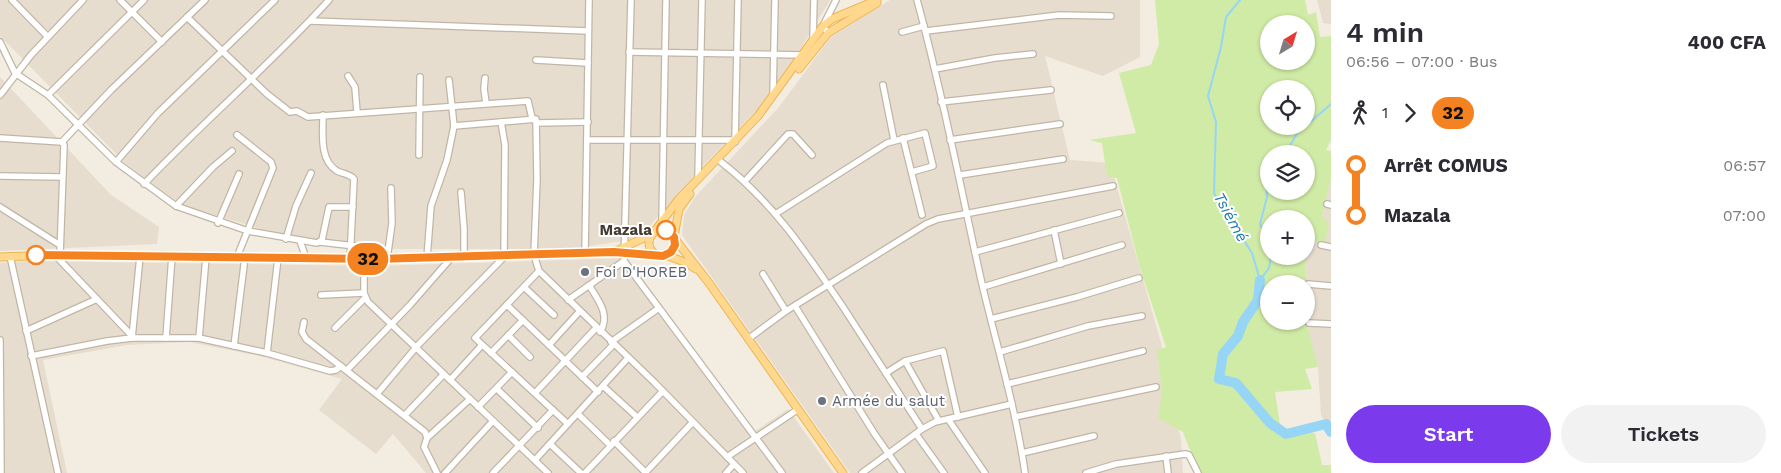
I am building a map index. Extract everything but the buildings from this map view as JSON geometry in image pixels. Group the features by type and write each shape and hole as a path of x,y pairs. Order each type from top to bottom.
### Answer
{"main road":[{"path":"702,274 687,263 650,249 649,241 653,233 698,178 735,141 774,97 823,26 832,19 879,0"},
{"path":"0,255 387,259 614,252 663,255 673,250 678,215 684,201 762,118 828,33 879,0"},
{"path":"624,254 653,233 665,230 674,238 702,274 843,473"}],"street":[{"path":"12,0 47,36"},
{"path":"0,95 47,36 82,0"},
{"path":"120,0 162,42"},
{"path":"48,95 144,0"},
{"path":"62,142 78,123 205,0"},
{"path":"116,162 158,113 275,0"},
{"path":"144,184 190,135 310,21 329,0"},
{"path":"585,254 589,0"},
{"path":"631,0 624,254 659,308 754,438 782,473"},
{"path":"662,220 666,0"},
{"path":"698,178 702,0"},
{"path":"588,140 663,139 735,141 738,0"},
{"path":"774,97 775,0"},
{"path":"813,39 814,0"},
{"path":"828,33 837,0"},
{"path":"828,33 823,26 837,0"},
{"path":"917,0 960,175 975,252 1015,417 1025,473"},
{"path":"902,32 1059,15 1111,16"},
{"path":"187,17 285,111 297,111 308,117 529,101 532,118"},
{"path":"310,21 588,31"},
{"path":"0,42 16,73 48,95 116,162 176,206 248,232 286,240 372,248 375,250 376,259"},
{"path":"629,52 774,56 804,55"},
{"path":"935,68 1033,54"},
{"path":"536,60 588,63"},
{"path":"348,76 355,87 357,112"},
{"path":"418,155 421,108 420,77"},
{"path":"485,78 486,104"},
{"path":"426,258 431,206 447,160 454,126 450,107 449,80"},
{"path":"883,85 894,140"},
{"path":"942,102 1051,90"},
{"path":"323,115 325,155 332,167 354,179 350,259"},
{"path":"454,126 535,118 537,123 534,255 539,271 743,473"},
{"path":"377,394 417,349 418,345 504,256 505,145 500,122"},
{"path":"537,123 588,122"},
{"path":"950,140 1060,124"},
{"path":"778,213 894,140 926,133 933,160 932,167 912,172"},
{"path":"745,180 788,134 793,134 812,155"},
{"path":"234,346 241,257 248,232 273,164 237,135"},
{"path":"0,138 62,142"},
{"path":"903,138 922,215"},
{"path":"62,142 64,145 60,246 58,255 133,338"},
{"path":"176,206 213,167 232,151"},
{"path":"960,175 1063,159"},
{"path":"721,162 745,180 778,213 829,285 922,429"},
{"path":"286,240 296,206 311,173"},
{"path":"218,222 239,174"},
{"path":"0,176 62,177"},
{"path":"748,338 786,311 926,224 1113,186"},
{"path":"387,259 392,223 390,188"},
{"path":"461,192 464,257"},
{"path":"0,207 60,246"},
{"path":"320,242 329,207 353,207"},
{"path":"975,252 1119,213"},
{"path":"1054,230 1061,264"},
{"path":"300,241 306,258"},
{"path":"983,287 1122,245"},
{"path":"1321,245 1331,247"},
{"path":"568,300 589,286 624,254"},
{"path":"10,256 58,473"},
{"path":"133,338 140,256"},
{"path":"166,338 172,256"},
{"path":"199,338 206,257"},
{"path":"267,353 278,258"},
{"path":"347,370 451,258"},
{"path":"364,259 365,296 390,323 535,460 544,471"},
{"path":"539,271 508,306 475,338 568,424"},
{"path":"764,274 786,311"},
{"path":"991,319 1077,297 1139,278"},
{"path":"1315,285 1331,286"},
{"path":"535,393 604,323 604,314 589,286"},
{"path":"524,287 554,315"},
{"path":"321,295 365,296"},
{"path":"335,328 365,296"},
{"path":"26,331 97,299"},
{"path":"508,306 598,392"},
{"path":"795,306 902,473"},
{"path":"582,377 612,343 659,308"},
{"path":"549,345 580,312"},
{"path":"1000,352 1088,326 1142,316"},
{"path":"491,353 523,320"},
{"path":"304,322 303,335 405,415 425,432 427,438"},
{"path":"1315,323 1331,324"},
{"path":"508,335 530,357"},
{"path":"32,356 107,341 133,338 199,338 267,353 330,371 336,370 341,366"},
{"path":"0,340 1,473"},
{"path":"450,380 482,345"},
{"path":"1007,384 1143,351"},
{"path":"886,373 905,361 944,352 958,417"},
{"path":"535,460 628,358"},
{"path":"905,361 939,421"},
{"path":"478,407 512,372"},
{"path":"405,415 444,374"},
{"path":"603,386 637,417"},
{"path":"1015,417 1156,387"},
{"path":"496,389 538,428"},
{"path":"585,473 662,392"},
{"path":"437,473 424,448 427,438 470,399"},
{"path":"862,473 922,429 939,421 1012,404"},
{"path":"493,473 538,428 553,410"},
{"path":"727,457 797,410"},
{"path":"578,414 645,473 692,423"},
{"path":"948,419 985,473"},
{"path":"445,473 493,421"},
{"path":"916,434 944,473"},
{"path":"1022,453 1094,436"},
{"path":"550,444 581,473"},
{"path":"1086,473 1116,464 1187,454 1198,473"},
{"path":"1166,456 1168,473"},
{"path":"726,473 734,464"}],"shaded area":[{"path":"0,0 830,0 790,66 757,110 647,229 629,240 570,249 378,249 274,233 182,205 125,163 0,36"},
{"path":"890,0 1140,0 1140,57 1103,76 1045,56 1070,160 1110,163 1161,343 1181,440 1183,473 850,473 682,235 684,215 695,197 779,107 831,37"},
{"path":"1317,0 1331,0 1331,24 1323,23"},
{"path":"0,77 111,195 159,227 157,244 0,251"},
{"path":"1331,179 1331,430 1321,415 1318,367 1307,330 1315,330 1315,275 1305,275 1305,265 1315,265 1315,241 1325,241 1322,217"},
{"path":"627,258 754,432 788,409 834,473 426,473 393,434 376,454 319,410 342,379 260,356 189,342 127,345 43,360 67,473 0,473 0,263 29,261 375,266"}],"green space":[{"path":"1155,0 1305,0 1308,15 1316,12 1320,37 1331,36 1331,140 1326,150 1331,151 1331,179 1322,217 1329,223 1325,242 1315,241 1315,210 1260,210 1260,265 1305,265 1306,275 1260,275 1260,330 1308,330 1318,367 1305,369 1312,389 1275,392 1281,431 1315,433 1322,465 1331,465 1331,473 1199,473 1183,432 1158,418 1162,392 1157,350 1166,347 1140,268 1117,178 1107,176 1102,143 1089,140 1136,133 1119,73 1151,65 1159,44"}],"waterway":[{"name":"Tsiémé","path":"1240,0 1226,17 1221,47 1208,96 1216,122 1214,193 1252,253 1260,280"},
{"path":"1315,118 1331,104"},
{"path":"1290,145 1296,135"},
{"path":"1264,210 1266,200"},
{"path":"1264,275 1270,265"},
{"name":"Tsiémé","path":"1260,280 1258,300 1243,322 1238,336 1223,354 1219,379 1236,383 1270,423 1286,434 1326,424 1331,432"}],"bus line":[{"name":"32","path":"36,255 364,259 614,252 663,256 671,252 675,245 674,237 666,230"}],"place":[{"name":"Mazala","path":"666,230"},
{"name":"Foi D'HOREB","path":"585,272"},
{"name":"Armée du salut","path":"822,401"}]}
